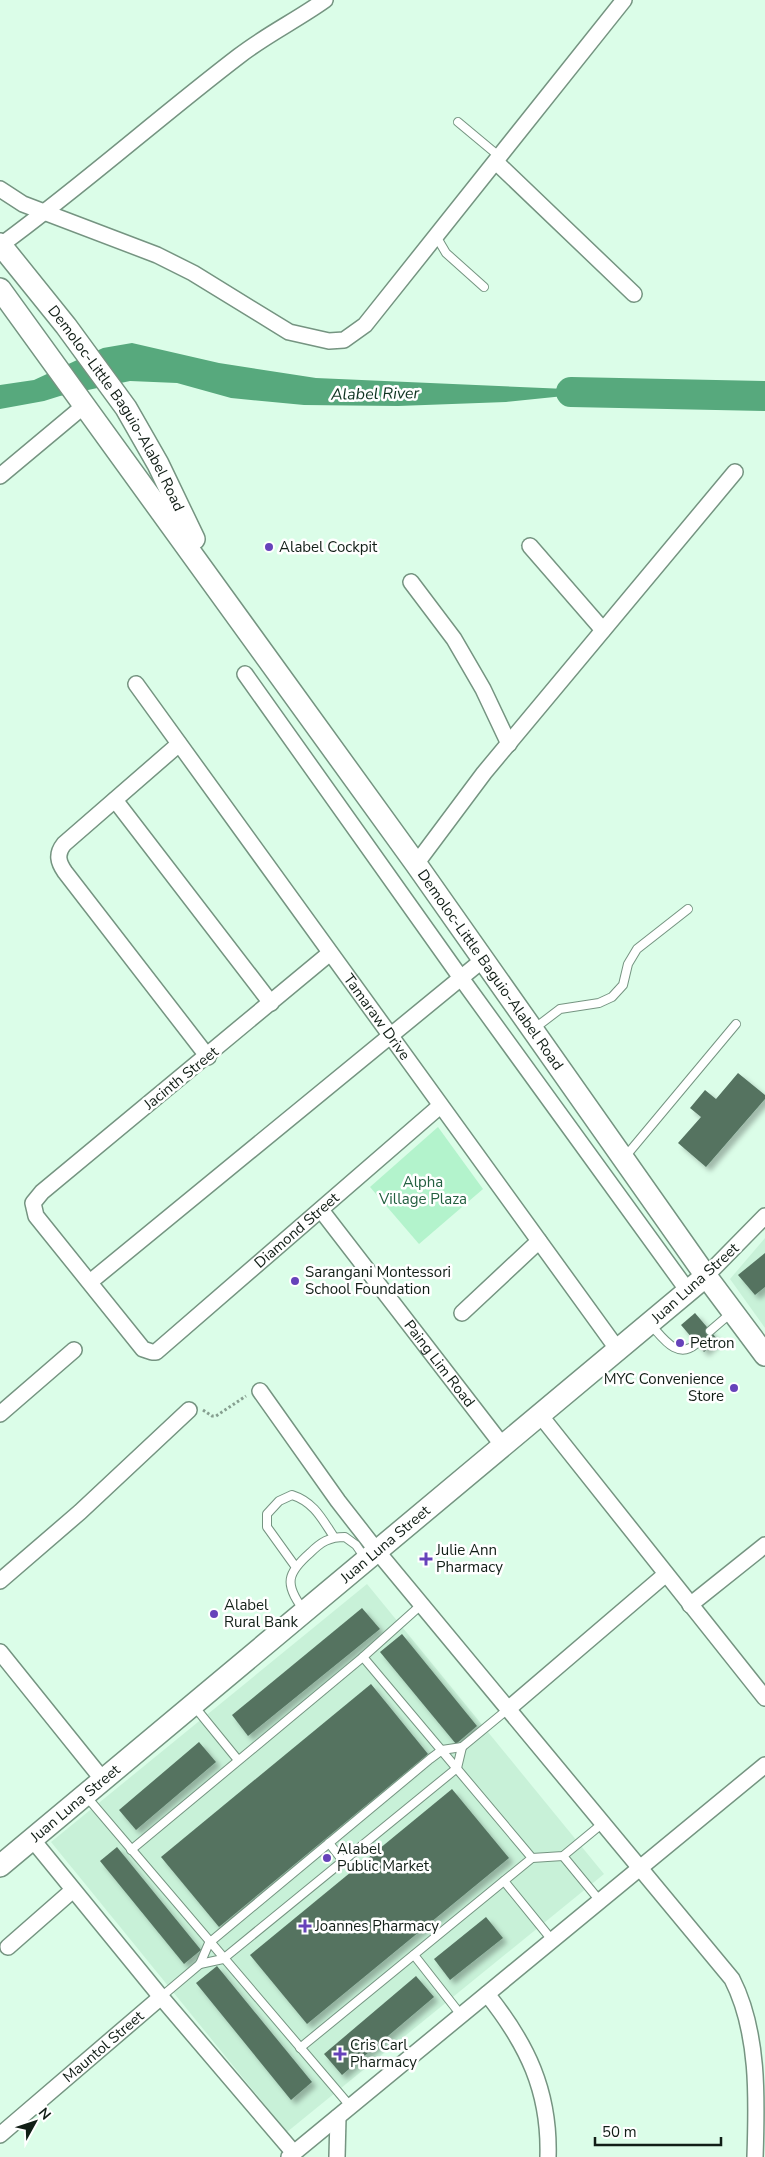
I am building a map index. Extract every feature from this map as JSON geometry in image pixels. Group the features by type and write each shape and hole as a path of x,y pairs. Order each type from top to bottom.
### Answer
{"main road":[{"name":"Demoloc-Little Baguio-Alabel Road","path":"0,245 66,326 117,396 158,464 215,585"},
{"name":"Demoloc-Little Baguio-Alabel Road","path":"0,289 416,864 706,1276 765,1355"},
{"name":"Juan Luna Street","path":"0,1866 304,1611 366,1548 503,1446 706,1276"}],"street":[{"path":"0,245 46,212 176,104 240,54 325,0"},
{"path":"0,189 23,204 157,255 186,269 289,332 329,341 344,340 365,325 624,0"},
{"path":"498,160 634,294"},
{"path":"0,476 82,401"},
{"path":"416,864 453,811 736,472"},
{"path":"530,546 603,630"},
{"path":"411,582 454,639 483,689 509,744"},
{"path":"245,674 461,978 688,1292"},
{"name":"Tamaraw Drive","path":"136,684 618,1350"},
{"path":"179,744 64,844 58,856 59,864 208,1056"},
{"path":"115,800 271,1003"},
{"name":"Jacinth Street","path":"90,1282 36,1216 33,1203 42,1192 330,954"},
{"path":"90,1282 484,959"},
{"name":"Diamond Street","path":"90,1282 143,1348 152,1352 160,1349 440,1106"},
{"name":"Paing Lim Road","path":"321,1210 503,1446"},
{"name":"Juan Luna Street","path":"706,1276 765,1216"},
{"path":"462,1313 539,1242"},
{"path":"0,1414 74,1350"},
{"path":"260,1391 366,1548 421,1605 732,1979 744,2001 753,2061 755,2157"},
{"path":"0,1581 80,1512 189,1410"},
{"path":"540,1415 765,1698"},
{"path":"690,1605 765,1545"},
{"path":"508,1709 666,1574"},
{"path":"0,1652 103,1780"},
{"path":"32,1839 291,2155 765,1765"},
{"path":"8,1947 73,1890"},
{"path":"487,1994 509,2021 521,2042 537,2078 546,2109 548,2157"},
{"name":"Mauntol Street","path":"0,2135 161,1997"},
{"path":"337,2157 338,2117"}],"lane":[{"path":"458,122 498,160"},
{"path":"436,236 446,253 484,287"},
{"path":"533,1029 560,1009 599,1003 612,996 623,985 628,964 637,949 688,909"},
{"path":"624,1159 736,1024"},
{"path":"710,1332 733,1312"},
{"path":"650,1323 670,1346 680,1351 690,1350 696,1344"},
{"path":"295,1566 266,1527 267,1514 279,1501 292,1495 304,1499 314,1507 334,1537"},
{"path":"304,1611 292,1596 290,1580 295,1566 322,1541 334,1537 345,1537 366,1548"},
{"path":"131,1850 363,1656 421,1605"},
{"path":"363,1656 532,1858"},
{"path":"192,1704 238,1760"},
{"path":"200,1964 208,1943 442,1750 462,1747 508,1709"},
{"path":"161,1997 200,1964 223,1959 457,1768 462,1747"},
{"path":"84,1795 208,1943 351,2106"},
{"path":"300,2048 532,1858 563,1856 603,1823"},
{"path":"329,1843 344,1861"},
{"path":"563,1856 600,1901"},
{"path":"504,1881 552,1940"},
{"path":"414,1955 461,2015"}],"path":[{"path":"189,1410 198,1407 212,1416 216,1416 244,1397 260,1391"}],"shaded area":[{"path":"765,1238 765,1328 730,1279"},
{"name":"Alabel Public Market","path":"367,1584 604,1874 287,2132 51,1842"}],"green space":[{"name":"Alpha Village Plaza","path":"438,1127 483,1189 419,1244 370,1187"}],"water":[{"path":"132,343 219,363 316,378 613,391 506,402 398,406 304,405 231,398 177,383 130,381 0,409 0,385 34,380 103,348"}],"building":[{"path":"738,1073 765,1095 765,1099 706,1167 678,1143 701,1117 690,1108 705,1090 716,1099"},
{"path":"765,1253 765,1287 755,1295 738,1275"},
{"path":"695,1313 718,1340 704,1352 681,1325"},
{"path":"362,1608 380,1629 248,1736 232,1715"},
{"path":"402,1634 477,1726 456,1744 380,1652"},
{"path":"371,1684 428,1754 219,1927 161,1857"},
{"path":"199,1742 216,1762 136,1830 119,1810"},
{"path":"452,1789 509,1858 307,2024 250,1955"},
{"path":"117,1847 201,1950 184,1964 100,1861"},
{"path":"486,1917 503,1938 450,1980 434,1959"},
{"path":"217,1966 312,2082 291,2100 196,1983"},
{"path":"416,1976 434,1997 342,2075 324,2054"}],"waterway":[{"name":"Alabel River","path":"571,392 765,396"}],"place":[{"name":"Alabel Cockpit","path":"269,547"},
{"name":"Sarangani Montessori School Foundation","path":"295,1281"},
{"name":"Petron","path":"680,1343"},
{"name":"MYC Convenience Store","path":"734,1388"},
{"name":"Julie Ann Pharmacy","path":"426,1559"},
{"name":"Alabel Rural Bank","path":"214,1614"},
{"name":"Alabel Public Market","path":"327,1858"},
{"name":"Joannes Pharmacy","path":"305,1926"},
{"name":"Cris Carl Pharmacy","path":"340,2054"}]}
